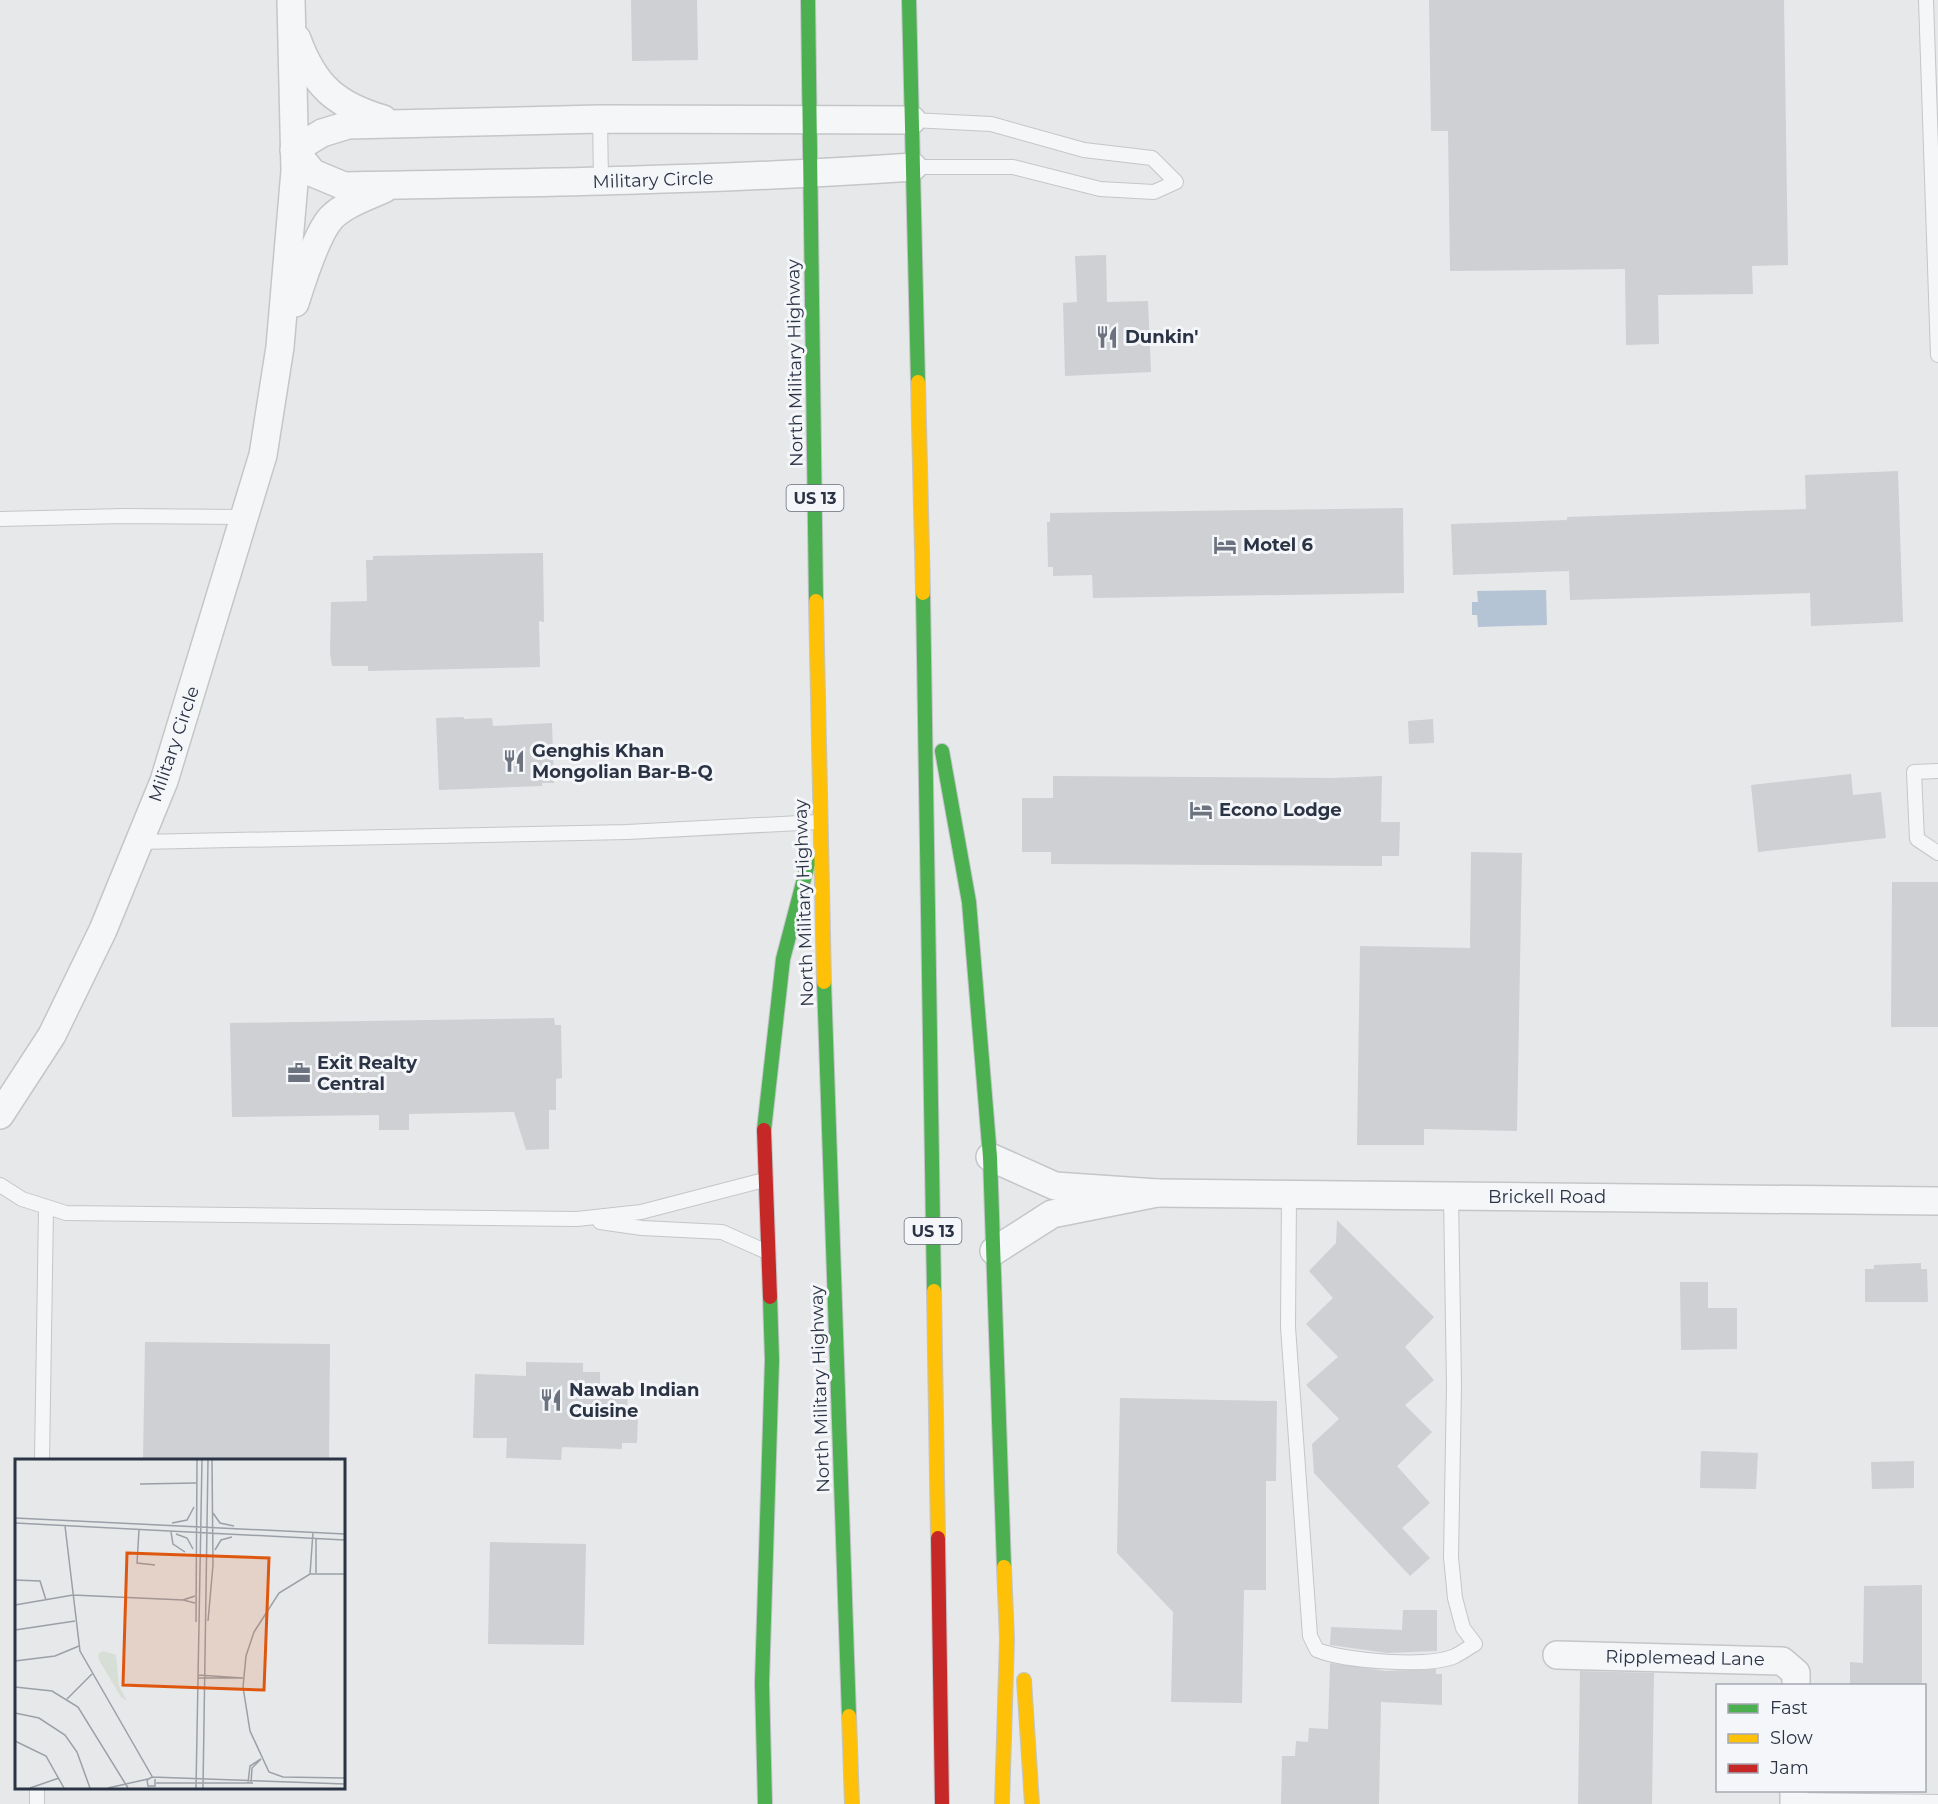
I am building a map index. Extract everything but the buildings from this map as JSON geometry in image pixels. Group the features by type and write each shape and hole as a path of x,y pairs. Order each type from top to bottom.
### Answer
{"main road":[{"name":"North Military Highway","path":"808,0 819,822 852,1804"},
{"name":"US 13","path":"909,0 924,658 942,1804"},
{"path":"924,658 969,902 990,1157 1007,1639 1002,1804"},
{"path":"765,1804 763,1659 772,1371 764,1130 783,959 819,822"},
{"path":"1002,1473 1021,1635"},
{"path":"1024,1669 1032,1804"}],"street":[{"name":"Military Circle","path":"292,13 306,65 331,96 359,111 401,124"},
{"name":"Military Circle","path":"0,1115 52,1035 103,930 164,781 201,665 242,517 263,455 280,347 290,240 294,150 292,13"},
{"name":"Military Circle","path":"294,150 322,133 348,125 600,119 912,120"},
{"name":"Military Circle","path":"294,150 303,163 324,179 344,186 601,181 810,174 913,167"},
{"name":"Military Circle","path":"280,347 308,262 331,219 354,202 392,185"},
{"name":"Brickell Road","path":"990,1157 1054,1186 1156,1193 1938,1201"},
{"name":"Brickell Road","path":"994,1251 1052,1214 1156,1193"},
{"name":"Ripplemead Lane","path":"1557,1655 1782,1661 1796,1673 1796,1684"}],"lane":[{"path":"1926,0 1938,355"},
{"path":"600,119 601,181"},
{"path":"912,120 991,123 1084,150 1152,158 1176,182 1154,192 1100,189 1012,167 913,167"},
{"path":"0,519 242,517"},
{"path":"1938,771 1914,772 1917,839 1938,853"},
{"path":"139,842 627,832 819,822"},
{"path":"0,1185 46,1209 66,1213 577,1219 641,1212 764,1180"},
{"path":"1289,1194 1287,1327 1310,1636 1317,1650 1332,1656 1418,1662 1453,1657 1474,1644 1463,1628 1455,1598 1451,1557 1454,1386 1451,1196"},
{"path":"42,1459 46,1209"},
{"path":"577,1219 642,1228 722,1232 767,1252"},
{"path":"1794,1798 1938,1802"}],"water":[{"path":"1546,590 1547,625 1478,627 1477,615 1472,615 1472,602 1478,602 1477,591"}],"traffic: fast":[{"path":"808,0 816,601"},
{"path":"909,0 918,382"},
{"path":"923,593 934,1291"},
{"path":"942,751 969,902 990,1157 1004,1567"},
{"path":"764,1130 783,959 810,856"},
{"path":"824,982 849,1716"},
{"path":"765,1804 762,1683 772,1360 770,1297"}],"traffic: slow":[{"path":"918,382 923,593"},
{"path":"816,601 824,982"},
{"path":"934,1291 938,1538"},
{"path":"1002,1804 1007,1639 1004,1567"},
{"path":"1024,1680 1032,1804"},
{"path":"849,1716 852,1804"}],"traffic: jam":[{"path":"764,1130 770,1297"},
{"path":"938,1538 942,1804"}],"place":[{"name":"Dunkin'","path":"1107,337"},
{"name":"Motel 6","path":"1225,545"},
{"name":"Genghis Khan Mongolian Bar-B-Q","path":"514,761"},
{"name":"Econo Lodge","path":"1201,810"},
{"name":"Exit Realty Central","path":"299,1073"},
{"name":"Nawab Indian Cuisine","path":"551,1400"}]}
